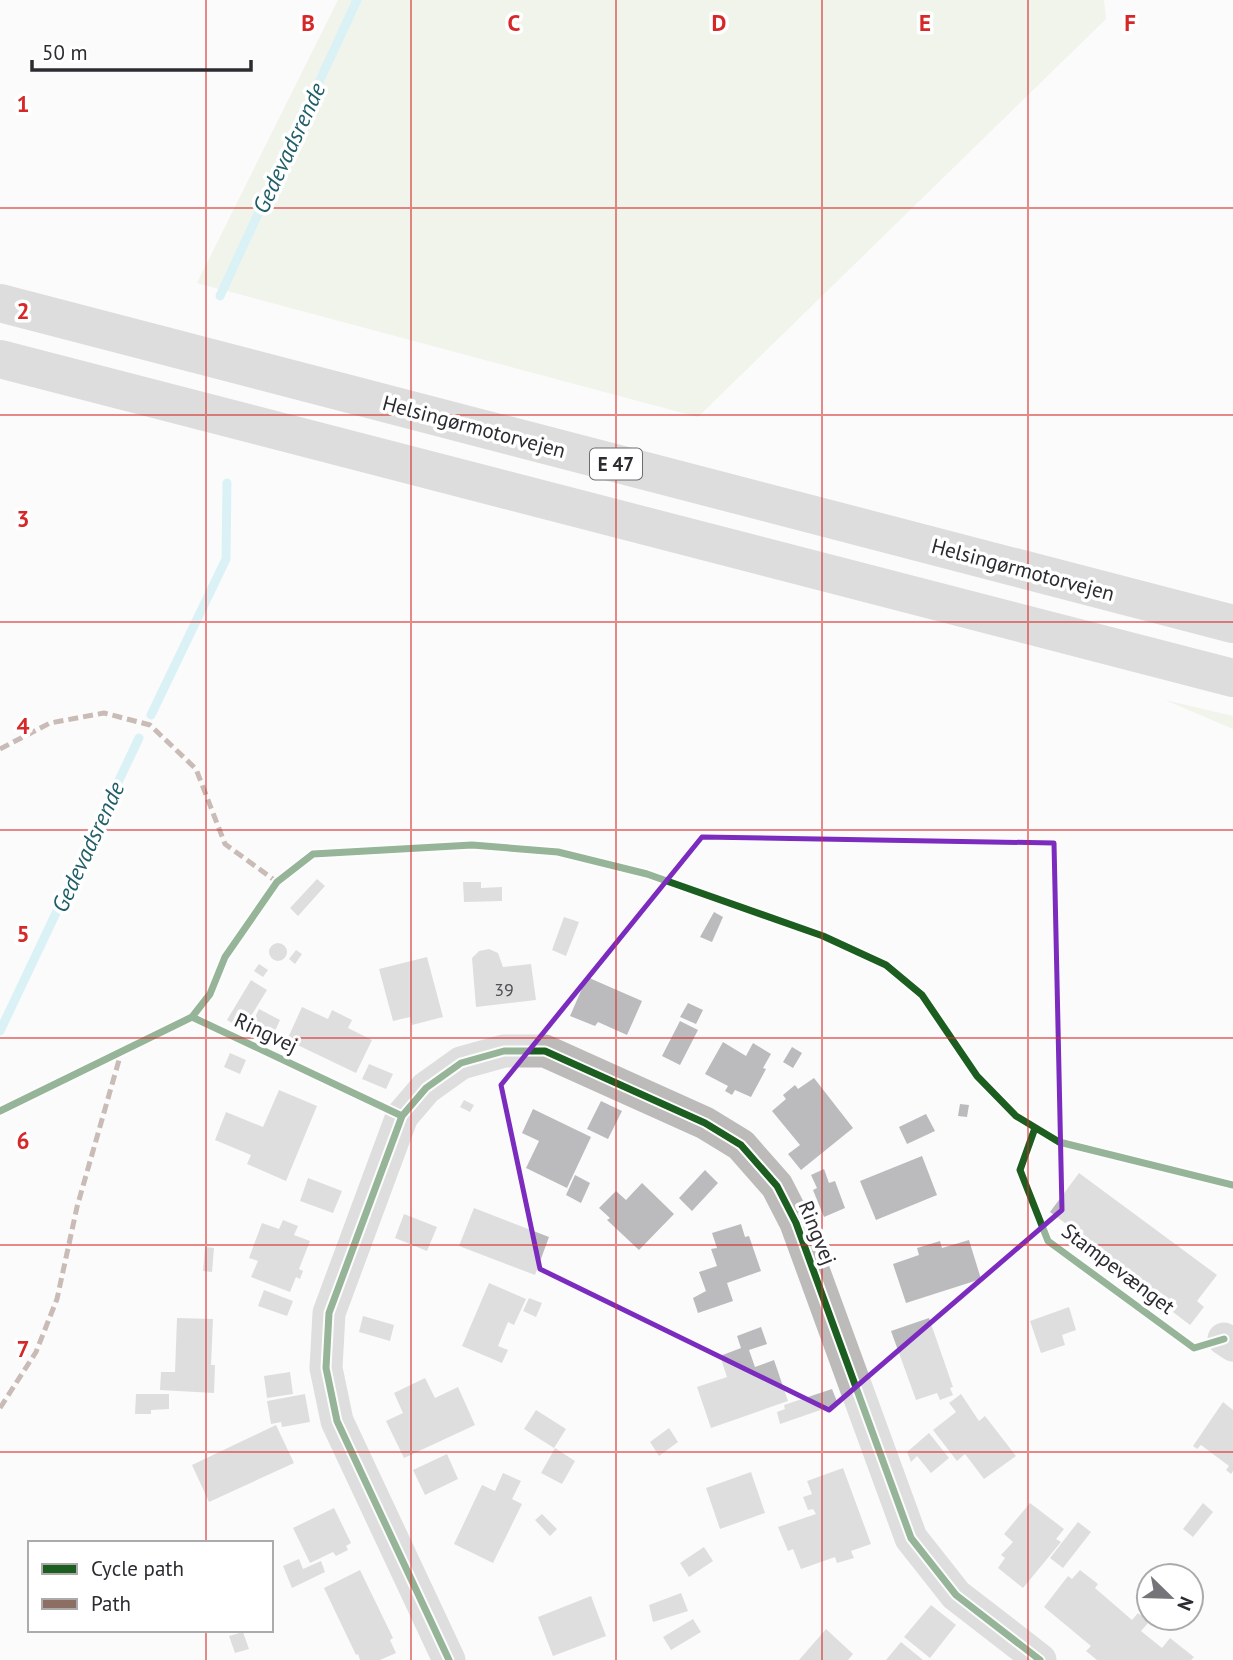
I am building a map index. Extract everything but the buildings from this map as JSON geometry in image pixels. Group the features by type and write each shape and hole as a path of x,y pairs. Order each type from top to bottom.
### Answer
{"highway":[{"name":"Helsingørmotorvejen","path":"0,303 1233,624"},
{"name":"E 47","path":"0,359 1233,678"}],"street":[{"name":"Ringvej","path":"449,1660 337,1421 326,1368 329,1313 402,1116 426,1088 461,1063 504,1051 545,1051 705,1123 741,1145 777,1186 796,1223 911,1538 956,1595 1040,1660"}],"highlighted area":[{"path":"702,837 1054,843 1062,1210 829,1410 540,1269 501,1085"}],"green space":[{"path":"338,0 1104,0 1106,19 698,417 197,283"},
{"path":"1165,700 1233,716 1233,729"}],"waterway":[{"name":"Gedevadsrende","path":"220,296 357,0"},
{"name":"Gedevadsrende","path":"151,715 226,559 227,483"},
{"name":"Gedevadsrende","path":"0,1031 139,738"}],"marked path":[{"path":"0,749 50,723 104,713 150,725 196,769 225,844 277,882"},
{"path":"0,1408 36,1352 57,1299 77,1207 121,1053"}],"cycle path":[{"path":"0,1111 192,1017 210,994 225,957 277,882 313,854 472,845 558,852 647,874 823,936 886,965 922,995 977,1076 1016,1116 1059,1142 1233,1185"},
{"path":"192,1017 402,1116"},
{"path":"449,1660 337,1421 326,1368 329,1313 402,1116 426,1088 461,1063 504,1051 545,1051 705,1123 741,1145 777,1186 796,1223 911,1538 956,1595 1040,1660"},
{"name":"Stampevænget","path":"1035,1128 1020,1170 1048,1241 1194,1348 1224,1339"}]}
